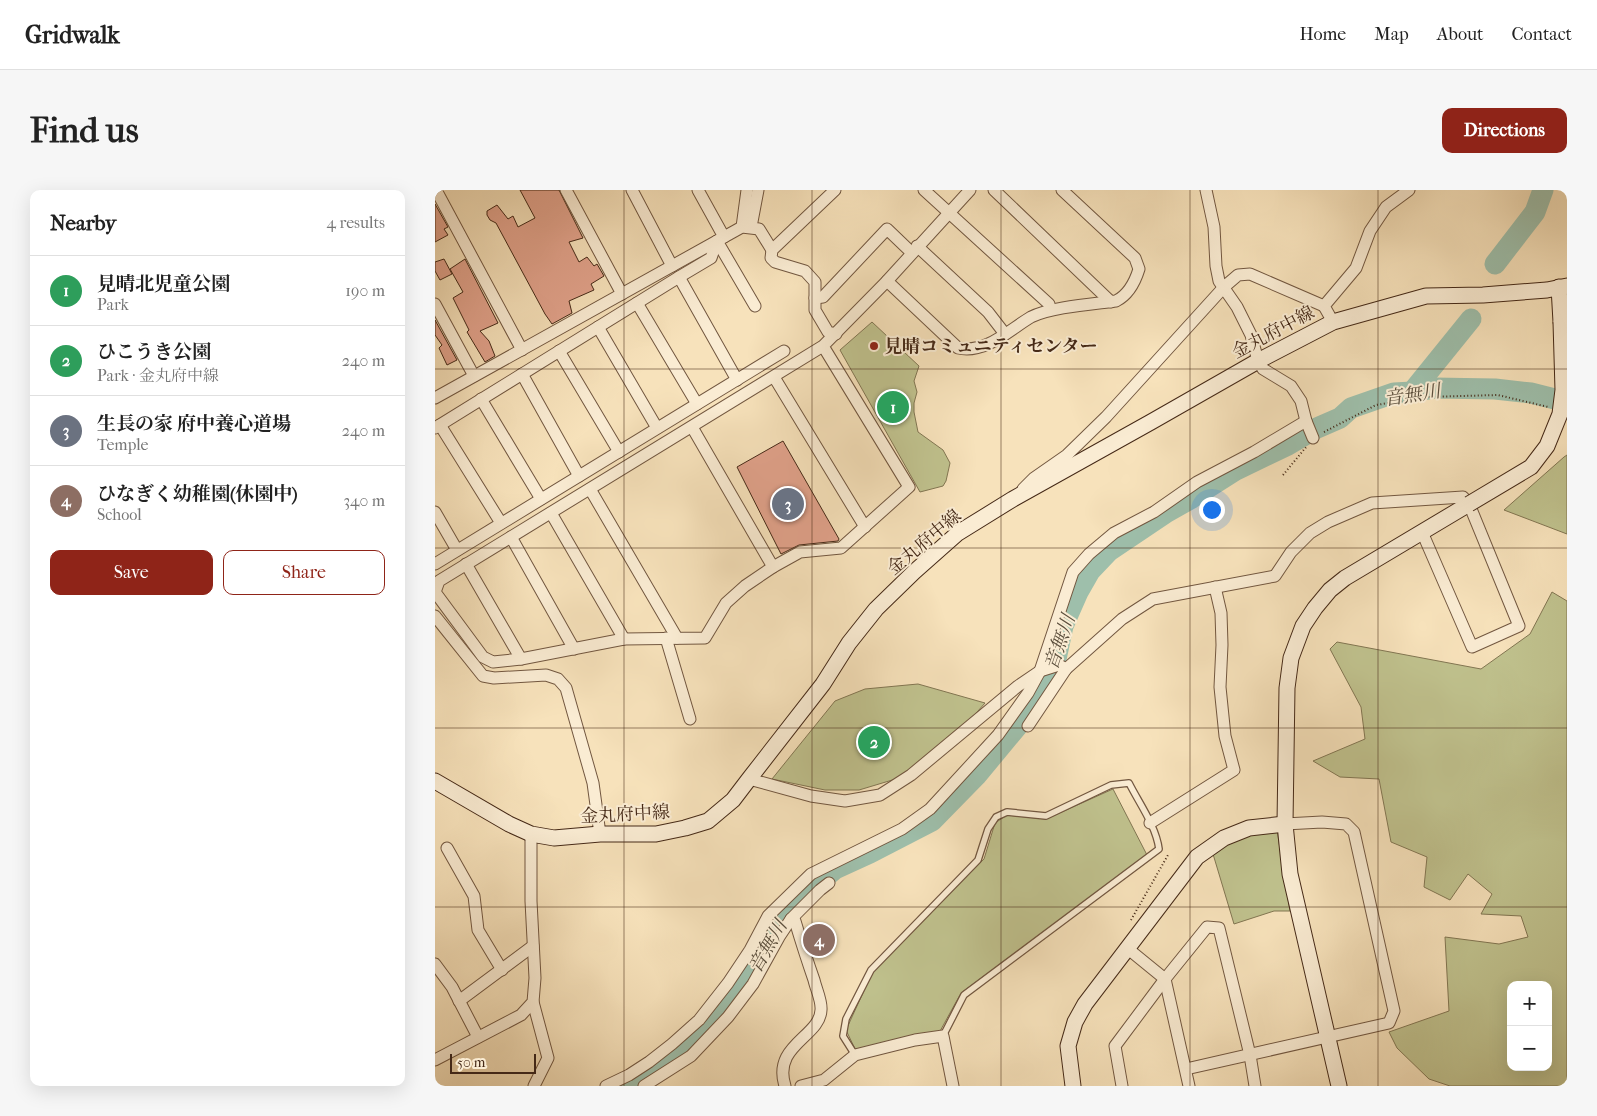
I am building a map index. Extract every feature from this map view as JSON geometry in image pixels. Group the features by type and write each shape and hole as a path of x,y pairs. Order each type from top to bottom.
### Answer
{"main road":[{"name":"金丸府中線","path":"435,781 509,824 531,834 554,838 600,834 656,834 709,821 733,800 823,684 849,643 876,609 958,533 1013,499 1258,361 1333,322 1426,296 1483,295 1563,287"},
{"path":"1339,1086 1290,874 1285,824 1287,688 1291,658 1303,626 1330,590 1345,578 1531,467 1547,446 1560,414 1563,390 1561,322 1563,287"},
{"path":"1073,1086 1068,1046 1075,1022 1085,1004 1197,857 1224,838 1249,828 1285,824"}],"street":[{"path":"436,190 522,350"},
{"path":"566,190 623,294"},
{"path":"633,190 672,266"},
{"path":"698,190 720,239 755,306"},
{"path":"747,190 747,227"},
{"path":"747,227 758,190"},
{"path":"772,250 835,190"},
{"path":"924,190 1049,304 1050,310"},
{"path":"600,834 593,783 566,688 558,679 546,675 494,678 483,676 435,592 439,581 823,346 887,281 970,190"},
{"path":"994,190 1111,302"},
{"path":"887,281 958,348 968,350 989,344 1033,316 1050,310 1111,302 1122,298 1135,281 1139,269 1135,258 1062,190"},
{"path":"1206,190 1214,227 1219,281 1237,307 1251,335 1258,361 1263,369 1291,386 1301,401 1313,438"},
{"path":"1324,306 1356,268 1370,231 1386,207 1409,190"},
{"path":"435,398 720,239 747,227 759,228 772,250 771,258 775,262 805,271 815,282 815,310 828,332 836,334"},
{"path":"815,298 823,298 887,229 988,312 1005,334"},
{"path":"501,523 438,426 711,258 720,239"},
{"path":"1013,499 1034,478 1067,455 1106,417 1237,275 1250,274 1324,306 1333,322"},
{"path":"679,277 737,380"},
{"path":"637,303 697,404"},
{"path":"435,304 474,376"},
{"path":"598,327 657,428"},
{"path":"435,616 467,647 493,662 521,659 625,639 705,638 726,603 745,586 773,567 800,552 841,548 909,487 823,346"},
{"path":"435,564 784,350"},
{"path":"559,351 619,452"},
{"path":"522,374 579,476"},
{"path":"774,377 865,526"},
{"path":"481,399 541,499"},
{"path":"606,1086 629,1075 649,1062 699,1020 746,957 768,916 811,874 903,829 930,809 998,735 1028,693 1040,671 1073,572 1089,554 1114,533 1153,512 1197,482 1255,452 1306,421"},
{"path":"692,427 773,567"},
{"path":"590,489 671,638 690,719"},
{"path":"1028,726 1062,667 1122,619 1153,599 1275,576 1291,552 1310,534 1328,522 1372,503 1463,498 1469,504 1519,626 1472,647 1422,532"},
{"path":"435,512 457,550"},
{"path":"551,513 625,639"},
{"path":"511,537 574,649"},
{"path":"466,564 521,659"},
{"path":"1150,823 1234,770 1225,736 1220,687 1221,613 1215,587"},
{"path":"749,779 811,796 845,801 880,795 911,775 1018,686 1040,671 1062,667"},
{"path":"1186,1069 1389,1024 1394,1011 1354,832 1346,824 1322,822 1285,824"},
{"path":"531,834 531,901 535,978 533,1002 548,1058 534,1086"},
{"path":"447,848 473,896 478,930 501,970"},
{"path":"644,1086 691,1056 728,1017 753,984 779,936 791,919 829,883"},
{"path":"785,1086 782,1076 784,1064 790,1051 818,1021 821,1010 819,996 795,921 791,919"},
{"path":"1122,1086 1115,1046 1207,927 1219,928 1250,1055 1255,1086"},
{"path":"459,1001 533,946"},
{"path":"1127,948 1165,979 1189,1086"},
{"path":"435,964 452,987 479,1037"},
{"path":"435,1060 521,1015 533,1002"},
{"path":"801,1086 824,1080 855,1055 915,1040 943,1036 953,1086"}],"lane":[{"path":"855,1055 843,1036 846,1019 871,970 978,860 988,829 996,817 1007,812 1046,816 1111,785 1129,783 1150,823 1158,841 1159,849 964,996 943,1036"}],"path":[{"path":"1283,474 1313,438 1376,405 1426,396 1497,395 1549,407"},
{"path":"1129,924 1167,856 1159,849"}],"green space":[{"path":"872,322 919,366 914,381 917,392 914,412 918,432 943,450 950,463 943,486 920,492 840,350"},
{"path":"1567,455 1567,534 1504,510 1564,457"},
{"path":"1552,592 1567,601 1567,1083 1563,1086 1450,1086 1429,1079 1397,1048 1389,1032 1449,1011 1445,937 1499,944 1528,937 1521,916 1481,914 1492,894 1468,874 1450,900 1424,887 1427,857 1391,842 1379,779 1340,777 1313,761 1365,739 1361,707 1330,649 1337,642 1481,669 1530,634"},
{"path":"918,684 985,703 964,727 899,778 859,790 825,790 772,779 835,701 865,689"},
{"path":"1113,789 1147,855 961,993 939,1033 856,1051 846,1030 873,971 984,859 995,823 1007,815 1046,819"},
{"path":"1277,830 1290,911 1274,911 1234,924 1213,854 1243,834"}],"building":[{"path":"520,190 559,190 583,238 569,242 579,262 587,257 594,266 597,264 604,276 591,284 594,290 569,301 572,313 552,324 496,223 490,220 487,215 487,211 497,205 508,219 513,216 518,227 535,218"},
{"path":"435,204 448,227 444,229 448,235 435,242"},
{"path":"444,259 452,274 440,280 435,271 435,262"},
{"path":"465,259 498,323 480,331 489,341 495,356 485,362 467,332 469,330 453,298 463,292 450,269"},
{"path":"435,320 457,360 447,365 439,348 442,345 435,335"},
{"path":"783,441 839,539 838,541 799,545 781,554 737,467"}],"waterway":[{"path":"1495,264 1535,212 1543,190"},
{"path":"1412,392 1471,319"},
{"name":"音無川","path":"627,1086 682,1052 717,1019 751,974 768,936 791,906 835,869 932,821 976,776 1020,723 1037,697 1056,659 1063,626 1078,592 1090,571 1109,551 1167,512 1236,470 1340,418 1351,408 1394,393 1434,388 1495,389 1531,393 1567,402"}],"place":[{"name":"見晴コミュニティセンター","path":"874,346"},
{"name":"見晴北児童公園","path":"893,407"},
{"name":"生長の家 府中養心道場","path":"788,504"},
{"name":"ひこうき公園","path":"874,742"},
{"name":"ひなぎく幼稚園(休園中)","path":"819,940"}]}
